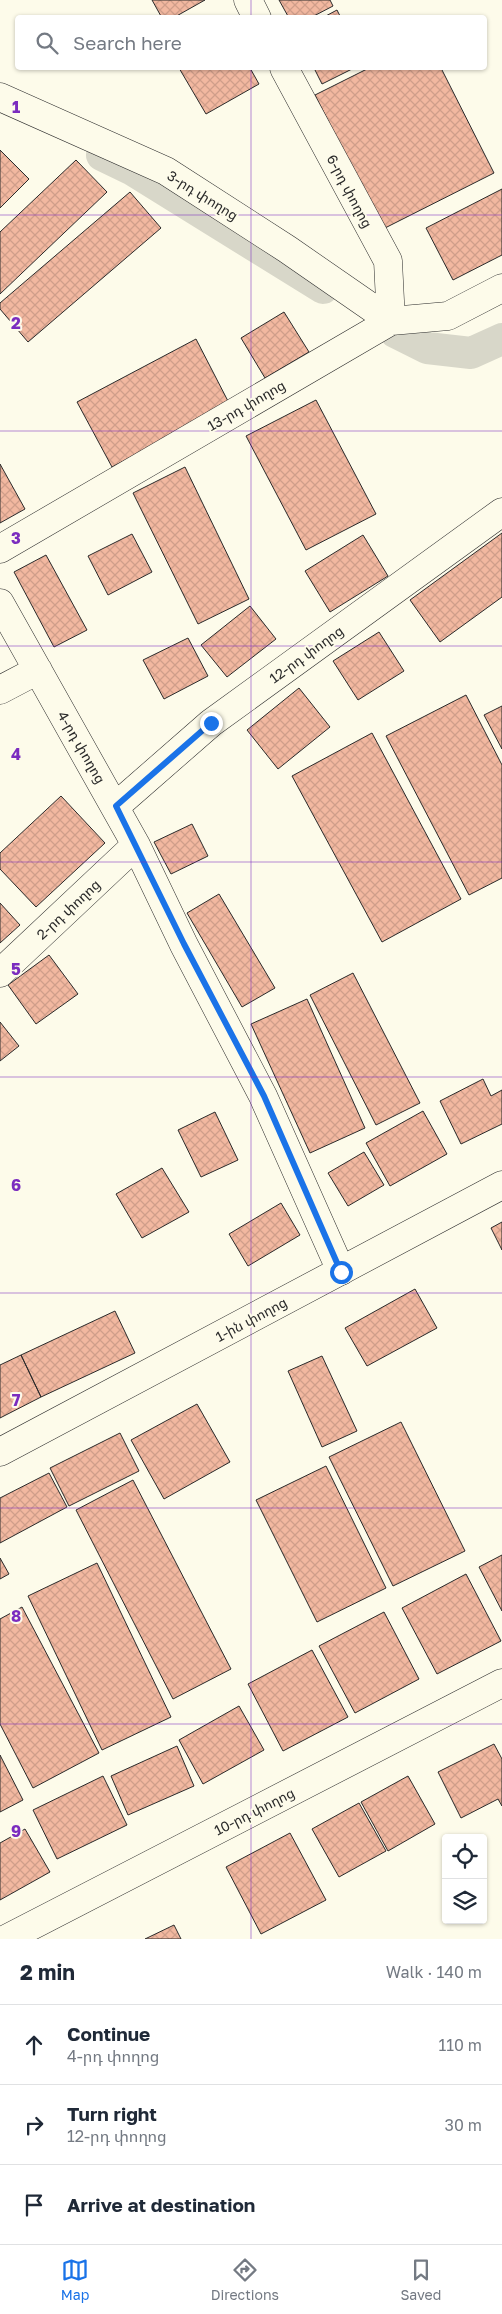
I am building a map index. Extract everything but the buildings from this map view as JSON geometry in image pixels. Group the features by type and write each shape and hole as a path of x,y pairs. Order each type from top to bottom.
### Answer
{"street":[{"path":"248,0 256,15"},
{"name":"6-րդ փողոց","path":"285,70 388,261 391,321"},
{"name":"3-րդ փողոց","path":"0,97 166,171 287,249 391,321"},
{"name":"13-րդ փողոց","path":"0,549 391,321 448,316 502,288"},
{"name":"12-րդ փողոց","path":"116,806 211,723 502,512"},
{"name":"4-րդ փողոց","path":"0,603 116,806 184,944 264,1096 341,1272"},
{"path":"0,690 38,670"},
{"name":"2-րդ փողոց","path":"0,973 136,845"},
{"name":"1-ին փողոց","path":"0,1452 502,1185"},
{"name":"10-րդ փողոց","path":"6,1939 502,1683"}],"waterway":[{"path":"102,155 131,169 323,288"},
{"path":"395,332 427,348 471,353 502,339"}],"route":[{"path":"211,723 116,806 184,944 264,1096 341,1272"}]}
